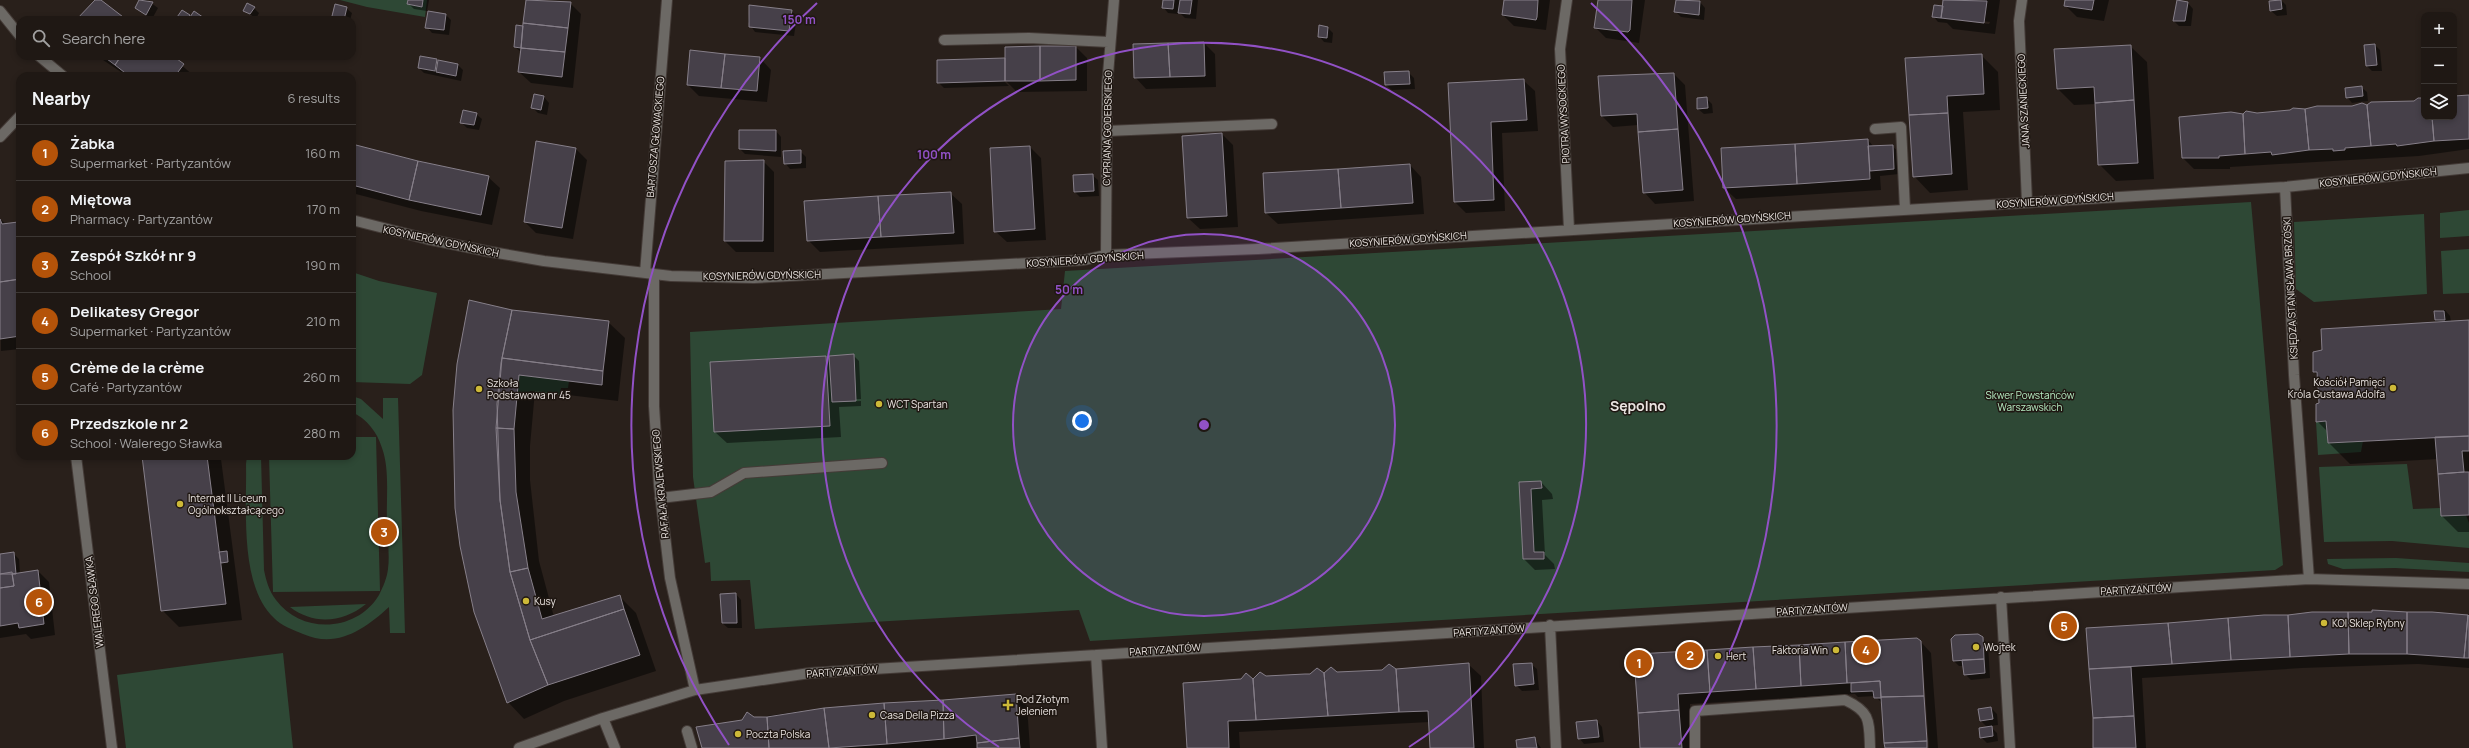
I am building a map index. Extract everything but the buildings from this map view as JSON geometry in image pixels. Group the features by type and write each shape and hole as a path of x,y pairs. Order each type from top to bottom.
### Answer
{"street":[{"name":"BARTOSZA GŁOWACKIEGO","path":"649,274 667,0"},
{"name":"CYPRIANA GODEBSKIEGO","path":"1106,256 1109,42 1114,0"},
{"name":"PIOTRA WYSOCKIEGO","path":"1567,0 1560,48 1569,229"},
{"name":"JANA SZANIECKIEGO","path":"2022,0 2019,21 2027,202"},
{"path":"0,11 16,31"},
{"path":"944,40 1029,38 1109,42"},
{"path":"42,60 50,72"},
{"path":"0,137 16,120"},
{"path":"1107,131 1272,124"},
{"path":"1875,129 1901,127 1905,209"},
{"name":"KOSYNIERÓW GDYŃSKICH","path":"356,221 427,239 486,251 649,274 754,278 1084,260 1106,256 1258,249 1569,229 2285,187 2469,168"},
{"name":"KSIĘDZA STANISŁAWA BRZÓSKI","path":"2285,187 2294,375 2303,471 2309,579"},
{"name":"RAFAŁA KRAJEWSKIEGO","path":"649,274 654,406 660,498 670,578 695,690"},
{"name":"WALEREGO SŁAWKA","path":"76,460 112,748"},
{"path":"660,498 711,492 744,473 882,463"},
{"name":"PARTYZANTÓW","path":"519,748 603,718 695,690 810,673 1550,625 2309,579 2469,584"},
{"path":"2001,597 2010,748"},
{"path":"1550,625 1556,748"},
{"path":"1096,655 1102,748"},
{"path":"1696,748 1695,711 1845,700 1860,706 1869,718 1870,748"},
{"path":"603,718 615,748"},
{"path":"688,731 692,748"}],"green space":[{"path":"340,0 427,0 425,17 367,7"},
{"name":"Skwer Powstańców Warszawskich","path":"2251,202 2283,565 2275,570 1090,641 1079,610 755,629 750,580 711,581 710,562 705,563 693,477 690,332 1061,309 1065,271"},
{"path":"2469,210 2469,236 2440,238 2440,213"},
{"path":"2424,214 2427,294 2314,302 2296,289 2294,222"},
{"path":"2469,249 2469,293 2443,294 2441,251"},
{"path":"356,273 379,281 437,293 422,375 410,384 356,382"},
{"path":"519,375 569,381 568,388 561,388 560,395 530,391 529,397 516,395"},
{"path":"356,397 361,399 383,419 383,398 398,398 405,633 390,633 389,607 370,623 350,634 339,638 315,638 284,626 277,621 263,604 255,586 247,546 246,460 261,460 264,570 271,593 287,611 300,619 314,624 344,622 357,616 369,607 379,595 387,576 389,557 386,465 380,442 374,431 367,422 357,415"},
{"path":"2326,421 2328,443 2363,441 2361,452 2318,455 2316,422"},
{"path":"356,437 376,437 380,591 273,592 269,460 356,460"},
{"path":"2407,464 2413,509 2440,508 2441,516 2466,515 2469,523 2469,548 2392,541 2324,542 2319,467"},
{"path":"2396,558 2469,563 2469,572 2395,568 2343,569 2328,564 2327,559"},
{"path":"366,604 348,615 328,619 308,617 290,607"},
{"path":"283,653 293,748 126,748 117,675"}],"place":[{"name":"Kościół Pamięci Króla Gustawa Adolfa","path":"2393,388"},
{"name":"Szkoła Podstawowa nr 45","path":"479,389"},
{"name":"WCT Spartan","path":"879,404"},
{"name":"Internat II Liceum Ogólnokształcącego","path":"180,504"},
{"name":"Zespół Szkół nr 9","path":"384,532"},
{"name":"Kusy","path":"526,601"},
{"name":"Przedszkole nr 2","path":"39,602"},
{"name":"KOI Sklep Rybny","path":"2324,623"},
{"name":"Crème de la crème","path":"2064,626"},
{"name":"Wojtek","path":"1976,647"},
{"name":"Faktoria Win","path":"1836,650"},
{"name":"Delikatesy Gregor","path":"1866,650"},
{"name":"Miętowa","path":"1690,655"},
{"name":"Hert","path":"1718,656"},
{"name":"Żabka","path":"1639,663"},
{"name":"Pod Złotym Jeleniem","path":"1008,705"},
{"name":"Casa Della Pizza","path":"872,715"},
{"name":"Poczta Polska","path":"738,734"}],"district":[{"name":"Sępolno","path":"1638,405"}]}
